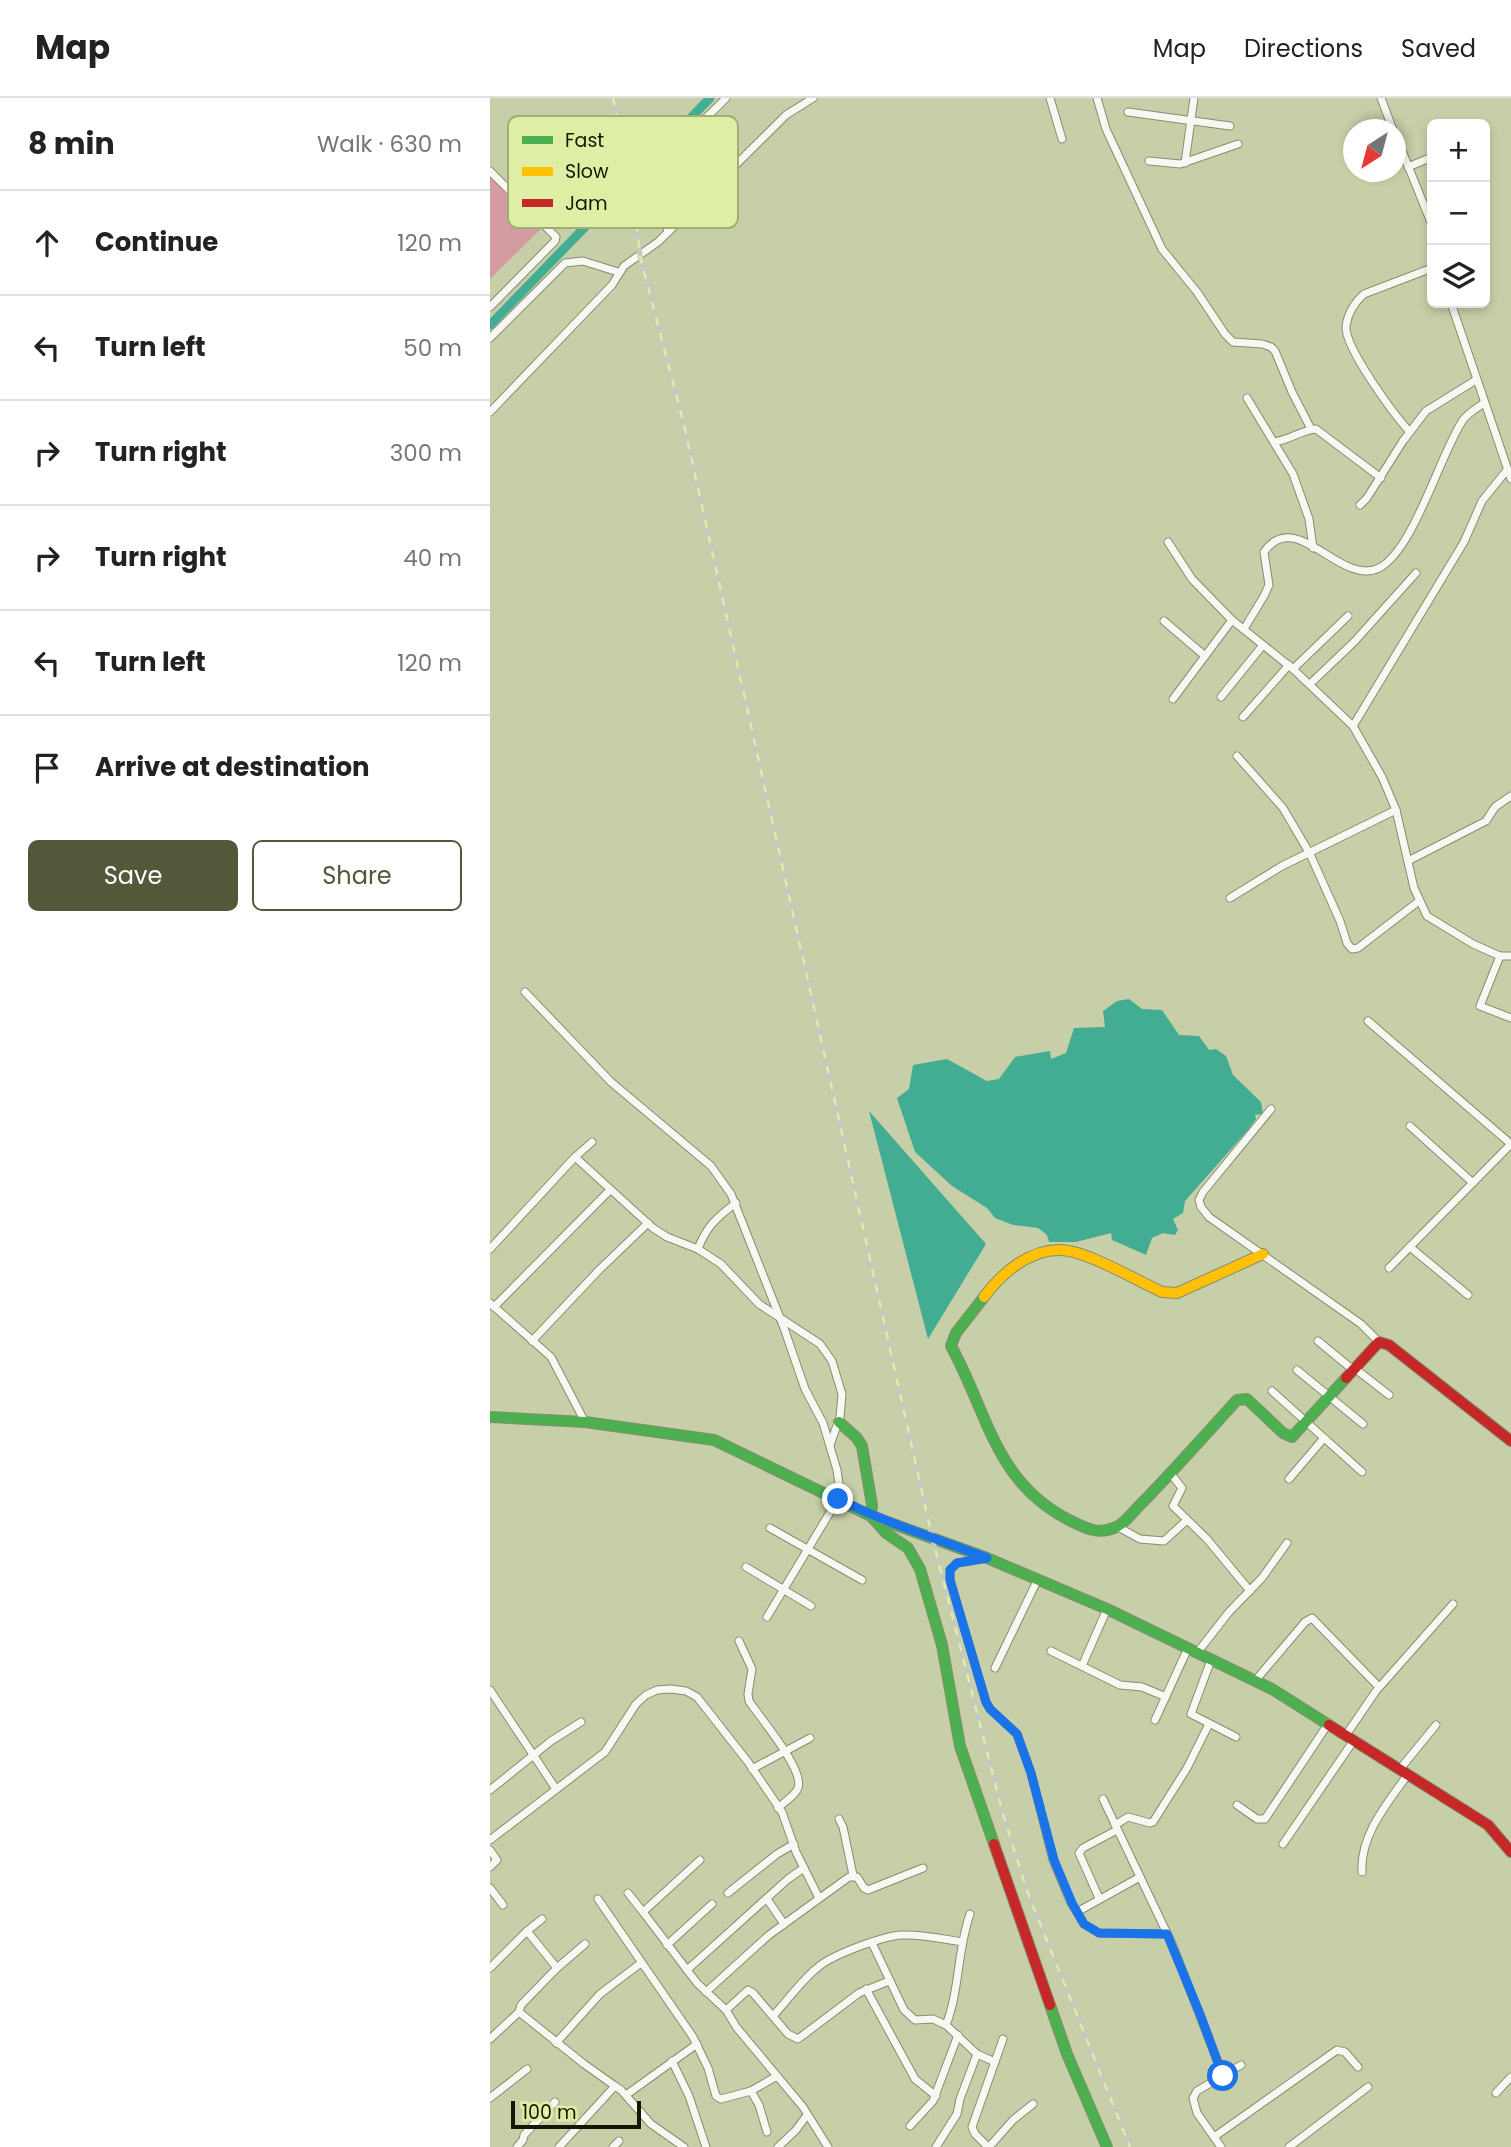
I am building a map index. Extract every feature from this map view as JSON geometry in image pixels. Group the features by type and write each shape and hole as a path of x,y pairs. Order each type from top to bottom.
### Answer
{"street":[{"path":"709,116 726,98"},
{"path":"738,163 786,115 813,98"},
{"path":"1050,98 1062,139"},
{"path":"1097,98 1106,130 1162,249 1198,292 1233,342 1262,344 1275,351 1311,429"},
{"path":"1185,163 1194,98"},
{"path":"1381,98 1389,119"},
{"path":"1128,112 1230,126"},
{"path":"1149,161 1172,165 1185,163 1238,144"},
{"path":"1408,167 1427,159"},
{"path":"1406,162 1427,213"},
{"path":"490,171 508,189"},
{"path":"490,307 555,241 556,237 547,228"},
{"path":"667,228 668,232"},
{"path":"490,412 612,285 618,272 672,228"},
{"path":"490,338 565,263 583,261 618,272"},
{"path":"1410,432 1372,381 1351,345 1346,327 1355,302 1364,294 1427,270"},
{"path":"1453,308 1511,479"},
{"path":"1360,505 1432,405 1476,380"},
{"path":"1247,398 1297,485 1309,519 1313,548"},
{"path":"1244,629 1269,585 1264,557 1269,545 1285,536 1299,540 1362,571 1377,569 1386,563 1405,539 1462,421 1484,403"},
{"path":"1274,442 1296,437 1311,429 1320,431 1381,478"},
{"path":"1353,726 1464,542 1482,501 1507,470"},
{"path":"1168,542 1192,579 1232,620 1291,667 1353,726 1382,777 1396,810 1419,901 1427,916 1473,944 1500,956 1511,956"},
{"path":"1310,684 1354,642 1416,573"},
{"path":"1243,716 1291,667 1348,616"},
{"path":"1173,699 1232,620"},
{"path":"1164,621 1205,656"},
{"path":"1221,697 1264,645"},
{"path":"1237,755 1283,808 1310,854 1347,943 1352,949 1359,947 1419,901"},
{"path":"1408,861 1486,821 1495,807 1511,796"},
{"path":"1230,898 1282,866 1396,810"},
{"path":"1500,956 1480,1006 1511,1018"},
{"path":"524,992 611,1082 711,1166 736,1203 805,1389 823,1423 840,1491 838,1499 766,1617"},
{"path":"1368,1021 1511,1144 1389,1268"},
{"path":"1271,1109 1203,1192 1199,1200 1201,1207 1209,1217 1361,1324 1378,1342 1389,1345 1511,1441"},
{"path":"1410,1126 1473,1183"},
{"path":"490,1249 592,1142"},
{"path":"575,1157 648,1223 667,1237 698,1249 721,1264 759,1304 820,1344 832,1361 842,1394 839,1422 830,1445"},
{"path":"585,1422 551,1357 492,1305 610,1190"},
{"path":"698,1249 713,1220 736,1203"},
{"path":"533,1341 599,1270 648,1223"},
{"path":"1410,1247 1468,1295"},
{"path":"1263,1254 1177,1293 1162,1292 1077,1253 1060,1250 1044,1252 1006,1271 998,1278 952,1340 953,1351 963,1366 973,1395 1003,1457 1040,1504 1090,1531 1099,1532 1118,1527 1241,1398 1247,1399 1292,1437 1378,1342"},
{"path":"1318,1340 1389,1395"},
{"path":"1297,1370 1363,1424"},
{"path":"1272,1391 1362,1472"},
{"path":"490,1417 585,1422 714,1440 871,1516 987,1558 1107,1609 1255,1681 1350,1737 1488,1825 1511,1852"},
{"path":"839,1422 862,1446 872,1505 871,1516 886,1533 908,1548 920,1569 942,1646 960,1746 1067,2054 1107,2147"},
{"path":"1289,1479 1324,1438"},
{"path":"1171,1474 1182,1488 1173,1506 1206,1539 1250,1591"},
{"path":"1118,1527 1140,1539 1164,1541 1187,1520"},
{"path":"770,1528 862,1580"},
{"path":"1155,1720 1192,1651 1250,1591 1287,1543"},
{"path":"987,1558 957,1563 950,1570 950,1580 986,1702 1017,1734 1031,1773 1054,1860 1077,1912 1084,1924 1099,1933 1167,1934"},
{"path":"746,1567 811,1606"},
{"path":"995,1668 1038,1579"},
{"path":"1283,1844 1379,1687 1453,1604"},
{"path":"1082,1666 1107,1609"},
{"path":"1255,1681 1305,1622 1312,1618 1379,1687"},
{"path":"739,1640 752,1669 749,1700 794,1763 799,1786 778,1808"},
{"path":"1051,1651 1120,1685 1142,1688 1166,1697"},
{"path":"1211,1660 1191,1709 1192,1716 1236,1737"},
{"path":"490,1690 556,1789"},
{"path":"490,1840 605,1752 636,1704 657,1690 686,1691 697,1697 778,1808 819,1898"},
{"path":"490,1790 551,1741 582,1723"},
{"path":"1099,1898 1079,1853 1083,1847 1116,1828 1128,1816 1150,1824 1153,1822 1187,1768 1209,1724"},
{"path":"1237,1805 1257,1819 1265,1819 1328,1724"},
{"path":"1362,1872 1368,1834 1404,1771 1436,1725"},
{"path":"752,1769 810,1738"},
{"path":"1103,1799 1167,1934 1223,2076"},
{"path":"839,1819 853,1875"},
{"path":"728,1893 777,1854 794,1844"},
{"path":"490,1850 497,1860 490,1867"},
{"path":"643,1912 700,1860"},
{"path":"687,1970 804,1868"},
{"path":"853,1875 859,1878 867,1890 923,1868"},
{"path":"706,1992 785,1923 853,1875"},
{"path":"1077,1912 1140,1877"},
{"path":"490,1888 503,1905"},
{"path":"628,1893 687,1970 726,2010 737,2028 807,2115 828,2147"},
{"path":"598,1899 697,2044 718,2098 751,2091 777,2076"},
{"path":"767,1899 785,1923"},
{"path":"667,1945 712,1904"},
{"path":"946,2025 959,1979 962,1942 970,1914"},
{"path":"490,1968 527,1930 542,1919"},
{"path":"527,1930 557,1968"},
{"path":"774,2017 813,1970 823,1962 872,1943 905,1935 962,1942"},
{"path":"872,1943 904,2010 911,2017 919,2021 933,2019 946,2025 977,2054 995,2062"},
{"path":"490,2039 519,2012 521,2005 557,1968 585,1944"},
{"path":"556,2043 600,1994 641,1963"},
{"path":"726,2010 748,1990 788,2034 798,2039 866,1989 889,1981"},
{"path":"866,1989 915,2079 936,2095"},
{"path":"519,2012 615,2086 651,2124 684,2147"},
{"path":"910,2126 928,2109 936,2095 958,2035"},
{"path":"1003,2039 972,2130 989,2147 1013,2120 1033,2105"},
{"path":"626,2095 697,2044"},
{"path":"1214,2137 1337,2050 1345,2052 1358,2067"},
{"path":"936,2147 957,2114 977,2054"},
{"path":"672,2061 690,2096 706,2147"},
{"path":"1221,2147 1197,2113 1193,2098 1197,2091 1241,2065"},
{"path":"490,2098 527,2069"},
{"path":"1496,2093 1511,2077"},
{"path":"559,2147 615,2086"},
{"path":"1289,2147 1367,2087"},
{"path":"751,2091 759,2105 767,2132"},
{"path":"517,2147 524,2135 555,2102"},
{"path":"778,2147 807,2115"}],"shaded area":[{"path":"490,168 508,187 508,228 542,228 490,279"}],"water":[{"path":"1129,999 1142,1009 1162,1010 1179,1035 1199,1036 1209,1050 1216,1049 1226,1056 1233,1075 1261,1102 1263,1114 1255,1115 1256,1119 1248,1130 1185,1201 1183,1213 1173,1219 1178,1230 1175,1235 1163,1233 1152,1238 1146,1255 1112,1240 1111,1233 1076,1242 1049,1242 1047,1235 1038,1228 1013,1225 995,1218 987,1208 952,1186 915,1152 897,1098 909,1089 913,1065 947,1059 987,1081 999,1079 1015,1057 1050,1051 1051,1059 1066,1053 1074,1028 1105,1027 1103,1011 1117,1001"},
{"path":"869,1111 986,1244 928,1339"}],"waterway":[{"path":"693,116 710,98"},
{"path":"490,325 584,228"}],"railway":[{"path":"613,98 617,116"},
{"path":"637,228 640,256 683,421 932,1537 1003,1814 1027,1891 1130,2147"}],"traffic: fast":[{"path":"984,1297 956,1333 951,1346 996,1445 1025,1487 1046,1506 1093,1530 1104,1531 1123,1522 1237,1400 1247,1399 1283,1433 1292,1437 1346,1378"},
{"path":"490,1417 585,1422 714,1440 871,1516 987,1558 1107,1609 1272,1689 1329,1725"},
{"path":"839,1422 862,1446 872,1505 871,1516 886,1533 908,1548 920,1569 942,1645 960,1746 994,1844"},
{"path":"1050,2005 1067,2054 1107,2147"}],"traffic: slow":[{"path":"984,1297 1017,1264 1049,1251 1061,1250 1084,1255 1162,1292 1177,1293 1263,1254"}],"traffic: jam":[{"path":"1346,1378 1379,1342 1389,1345 1511,1441"},
{"path":"1329,1725 1488,1825 1511,1852"},
{"path":"994,1844 1050,2005"}],"route":[{"path":"838,1499 906,1530 987,1558 962,1561 953,1565 949,1573 950,1580 986,1702 1017,1734 1023,1748 1054,1860 1072,1903 1084,1924 1099,1933 1167,1934 1223,2076"}]}
